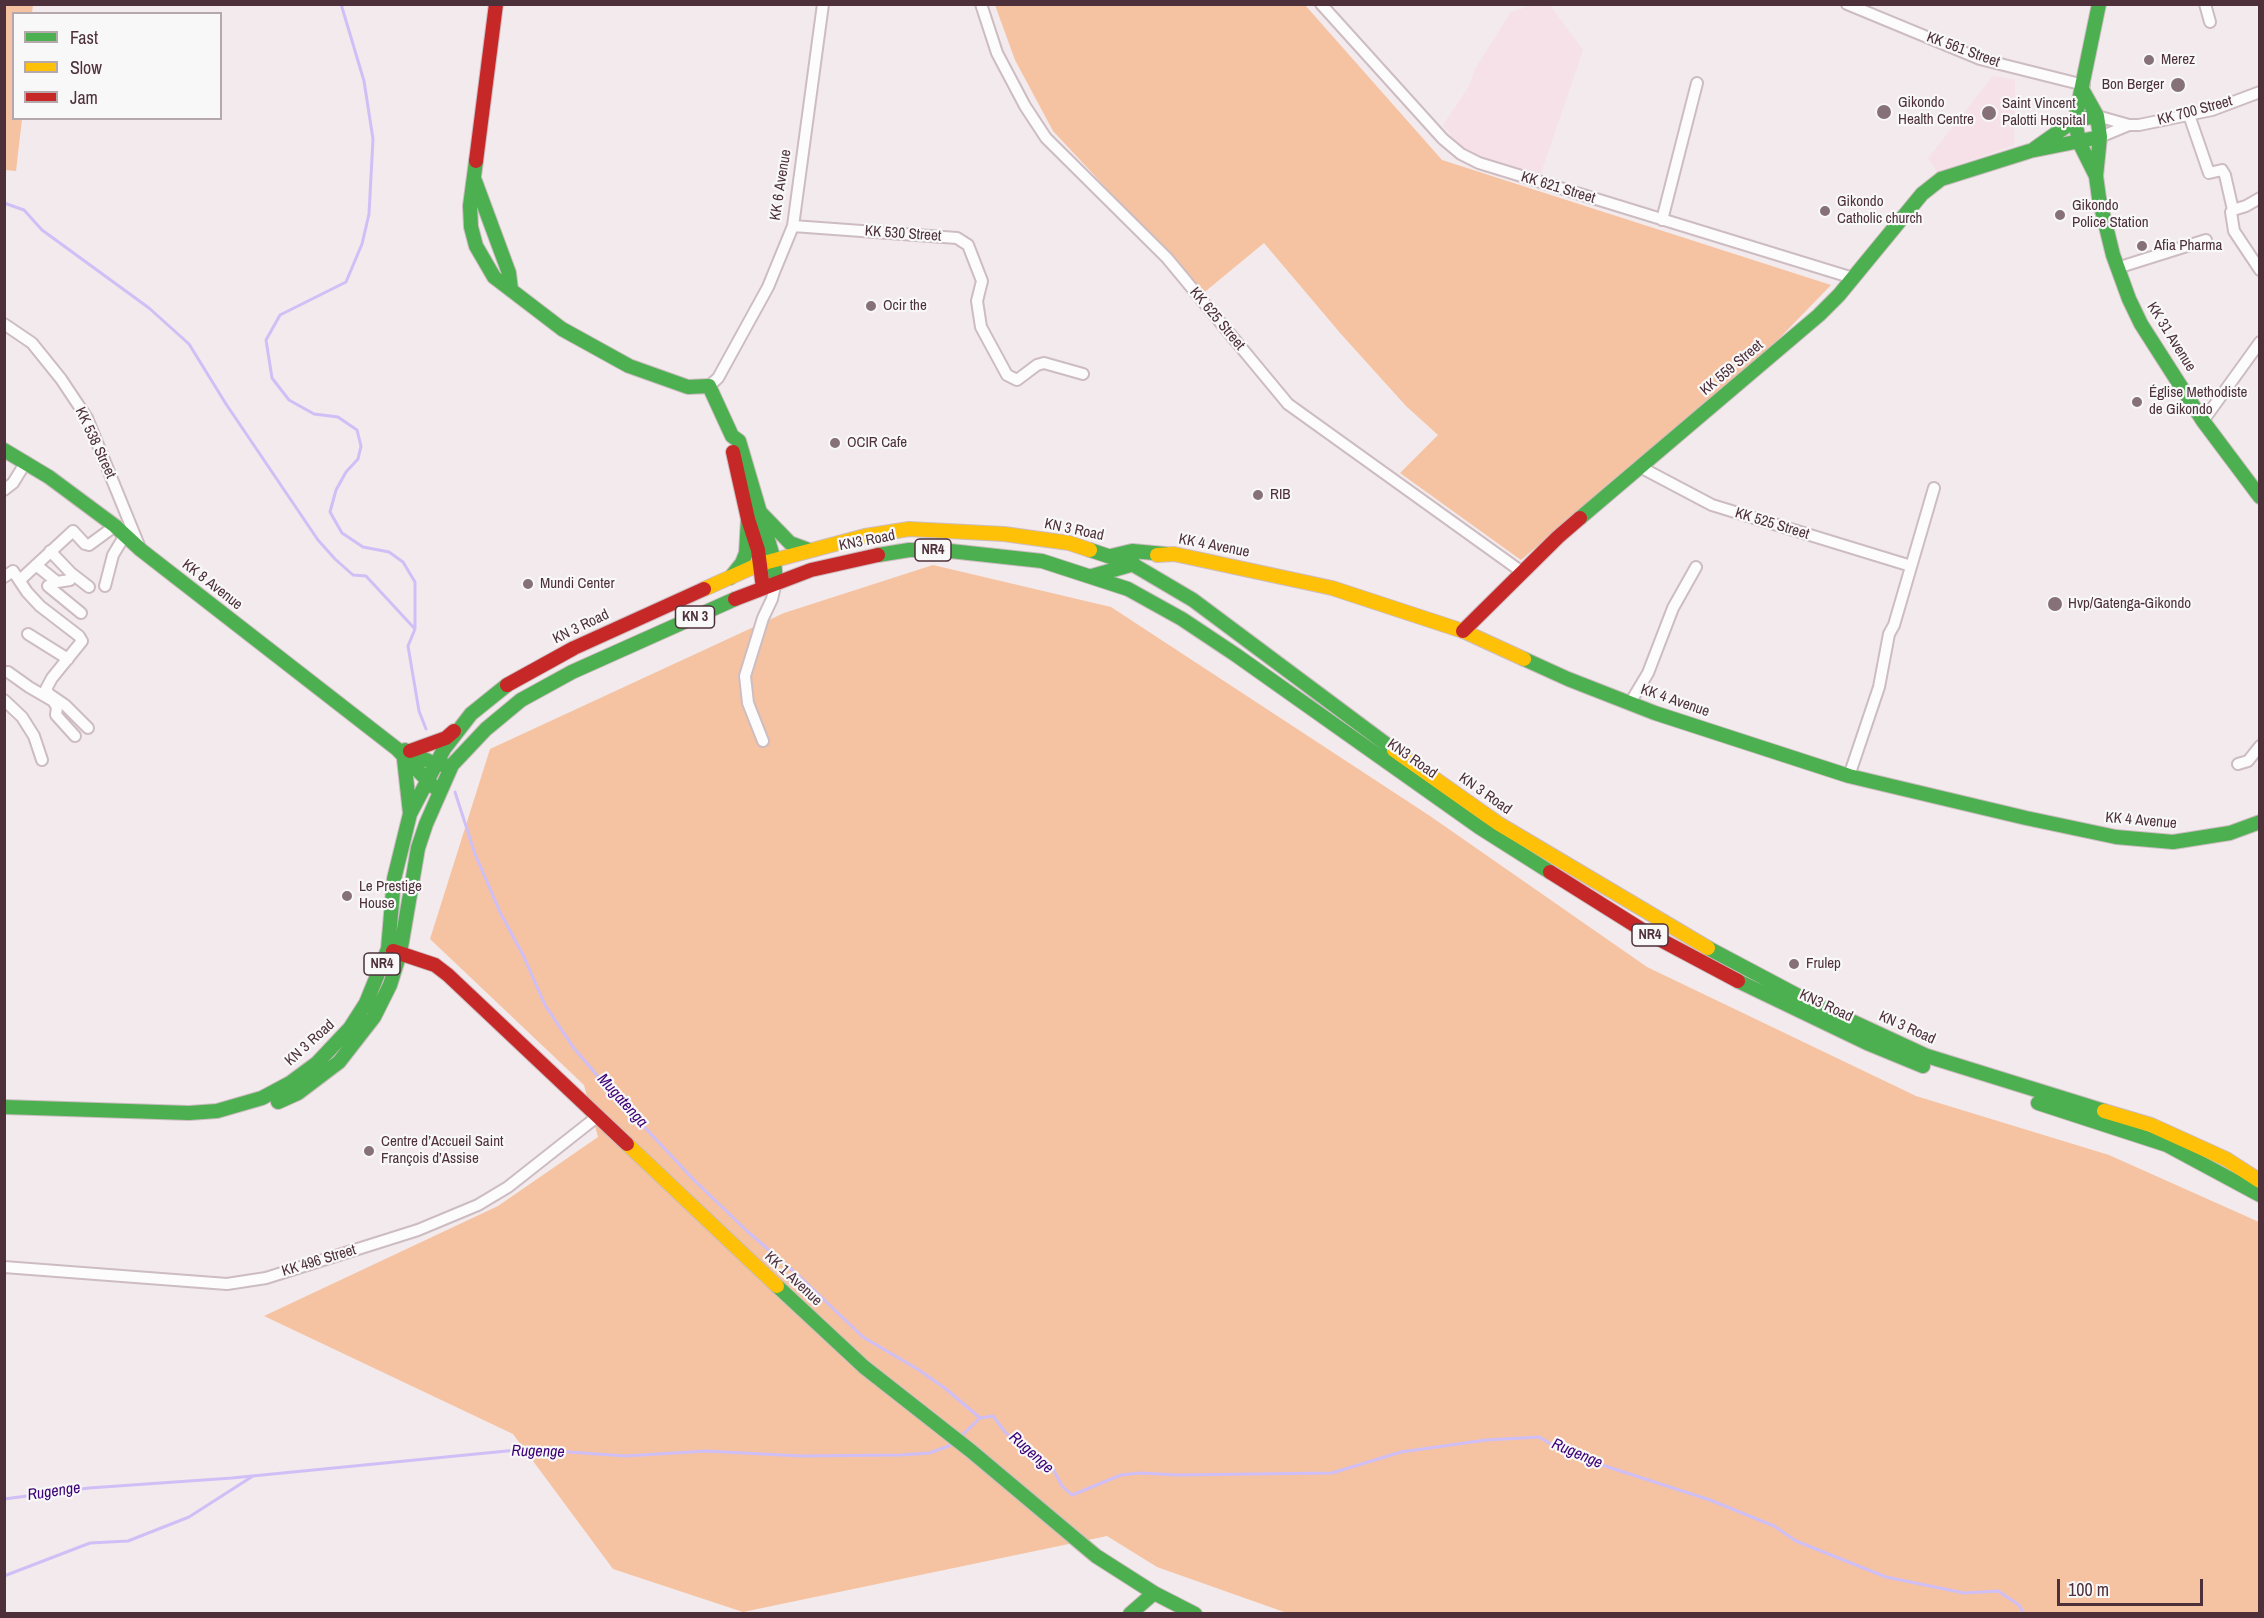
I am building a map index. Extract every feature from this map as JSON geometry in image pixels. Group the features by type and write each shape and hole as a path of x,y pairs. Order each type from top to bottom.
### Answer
{"main road":[{"path":"496,4 473,176 471,227 476,246 494,277 562,329 629,366 688,387 709,386 732,436 739,441 754,515 762,588"},
{"name":"KK 31 Avenue","path":"2099,4 2075,120 2079,142 2096,176 2117,268 2140,324 2203,421 2259,497"},
{"name":"KK 31 Avenue","path":"2083,88 2097,116 2100,137 2096,176"},
{"name":"KK 559 Street","path":"2030,151 2075,120 2097,116"},
{"name":"KK 559 Street","path":"1462,631 1558,537 1819,315 1922,194 1941,179 2030,151 2100,137"},
{"path":"473,176 506,265 511,290"},
{"name":"KK 8 Avenue","path":"4,450 26,462 120,530 141,550 404,753 440,792"},
{"path":"754,515 790,543 809,550"},
{"path":"754,515 774,560 776,582"},
{"path":"728,580 742,563 746,553 754,515"},
{"name":"KN 3 Road","path":"4,1107 189,1113 217,1111 262,1098 290,1083 317,1063 350,1028 366,1003 394,951 394,879 410,814 435,764 462,724 510,682 574,648 760,564 865,536 909,529 931,529 1004,534 1069,543 1111,555 1132,564 1193,600 1370,733 1499,824 1803,1006 1927,1056 2151,1125 2226,1159 2259,1181"},
{"name":"KN3 Road","path":"628,646 776,582 865,556 909,550 941,550 1032,560 1092,576 1128,589 1182,619 1479,827 1682,953 1803,1006 1908,1060 2167,1145 2259,1195"},
{"path":"1111,555 1132,551 1160,554 1152,567 1155,577"},
{"name":"KK 4 Avenue","path":"1092,576 1160,554 1184,556 1309,582 1462,631 1568,679 1655,713 1850,776 2116,837 2173,842 2230,833 2259,822"},
{"name":"KN 3 Road","path":"4,1119 183,1125 213,1123 261,1109 298,1093 322,1076 357,1041 374,1017 390,985 394,951 418,848 452,765 486,729 521,700 572,672 628,646"},
{"path":"410,814 404,753 447,738 462,724"},
{"name":"KK 8 Avenue","path":"404,753 435,764 452,765"},
{"name":"KK 1 Avenue","path":"394,951 435,965 448,975 712,1227 864,1367 999,1474 1096,1556 1154,1593 1195,1614"},
{"path":"1130,1614 1154,1593"}],"street":[{"name":"KK 6 Avenue","path":"709,386 718,378 768,286 793,226 823,4"},
{"name":"KK 625 Street","path":"981,4 997,53 1025,106 1046,138 1167,258 1288,404 1522,572"},
{"name":"KK 621 Street","path":"1321,4 1443,139 1461,154 1479,163 1852,278"},
{"name":"KK 561 Street","path":"1847,4 1980,59 2083,88"},
{"path":"2205,4 2210,22"},
{"path":"1662,220 1696,83"},
{"name":"KK 700 Street","path":"2100,137 2129,126 2212,110 2259,92"},
{"path":"2189,115 2209,173 2222,170 2225,175 2233,210 2231,212 2234,231 2259,270"},
{"name":"KK 700 Street","path":"2097,116 2129,126"},
{"path":"2233,210 2246,206 2259,198"},
{"name":"KK 530 Street","path":"793,226 957,237 968,245 982,281 977,301 981,327 1007,375 1017,380 1037,365 1044,363 1083,374"},
{"path":"2117,268 2206,240"},
{"name":"KK 538 Street","path":"4,324 32,344 61,379 87,418 141,550"},
{"path":"2203,421 2255,358 2259,342"},
{"path":"4,490 13,483 26,462"},
{"name":"KK 525 Street","path":"1640,466 1712,505 1911,566"},
{"path":"1850,776 1879,687 1889,634 1894,625 1935,488"},
{"path":"20,580 73,531 85,544 89,545 120,530"},
{"path":"105,586 120,530"},
{"path":"50,551 71,577 89,587"},
{"path":"36,565 58,594 81,613"},
{"path":"1630,703 1648,673 1673,608 1696,567"},
{"path":"4,577 13,571 34,599 82,641 46,689 88,728"},
{"path":"34,599 50,582 71,577"},
{"path":"58,594 71,577"},
{"path":"763,741 748,703 745,676 776,582"},
{"path":"762,588 763,618"},
{"path":"28,634 68,659"},
{"path":"8,672 53,701 57,707 56,716 75,736"},
{"path":"4,700 22,717 34,736 42,760"},
{"path":"2238,764 2248,761 2259,746"},
{"name":"KK 496 Street","path":"4,1267 226,1284 266,1278 418,1230 478,1205 508,1187 598,1116"}],"shaded area":[{"path":"4,5 33,5 32,12 12,12 12,120 22,120 16,171 5,170"},
{"path":"995,5 1305,5 1442,160 1831,285 1769,349 1521,560 1400,473 1438,435 1406,406 1264,243 1201,295 1164,250 1053,131 1015,60"},
{"path":"1533,5 1550,5 1583,50 1539,179 1468,158 1443,125 1469,86 1475,69 1511,12"},
{"name":"Saint Vincent Palotti Hospital","path":"1993,76 2015,80 2014,145 1937,172 1928,158"},
{"path":"933,565 1111,607 1430,816 1647,967 1916,1096 2109,1155 2259,1222 2259,1613 1287,1613 1157,1567 1107,1536 743,1612 613,1569 513,1434 264,1316 498,1206 598,1137 584,1085 430,939 490,749 784,613"}],"waterway":[{"path":"341,4 364,81 373,139 369,214 362,244 346,282 280,315 266,340 272,378 289,400 314,414 338,417 357,430 361,446 358,459 346,472 336,490 330,512 342,533 363,547 389,552 403,562 415,582 415,629"},
{"path":"4,203 24,210 42,230 149,308 189,344 226,404 318,540 353,575 366,576 415,629 408,646 419,711 426,729"},
{"name":"Mugatenga","path":"455,792 475,854 500,912 524,957 545,1005 573,1047 694,1180 863,1337 919,1370 980,1418"},
{"name":"Rugenge","path":"959,1438 980,1418 993,1416 1020,1446 1053,1469 1062,1486 1072,1495 1121,1475 1140,1473 1177,1475 1332,1473 1401,1452 1486,1440 1539,1437 1568,1454 1710,1500 1774,1526 1796,1541 1886,1577 1964,1593 1998,1591 2019,1605 2024,1614"},
{"name":"Rugenge","path":"4,1499 89,1488 232,1478 527,1449 625,1456 706,1451 801,1456 901,1455 929,1453 954,1442"},
{"path":"4,1576 90,1543 128,1541 189,1517 253,1476"}],"traffic: fast":[{"path":"2096,176 2079,142 2075,120 2099,4"},
{"path":"2083,91 2097,116 2100,137 2096,176 2099,198 2113,255 2129,299 2141,324 2203,421 2260,497"},
{"path":"2034,149 2075,120 2097,116"},
{"path":"1580,518 1819,315 1839,295 1922,194 1941,179 2030,151 2100,137"},
{"path":"476,161 470,206 471,227 476,246 494,277 562,329 629,366 688,387 709,386 732,436 739,441 774,560 776,582"},
{"path":"475,181 509,273 511,290"},
{"path":"4,450 49,477 115,526 141,550 397,749 434,787"},
{"path":"759,511 790,543 809,550"},
{"path":"730,578 742,563 746,553 748,519"},
{"path":"878,555 909,550 941,550 1042,561 1128,589 1182,619 1236,655 1479,827 1550,872"},
{"path":"1090,550 1132,564 1193,600 1394,750"},
{"path":"1111,556 1132,551 1165,554"},
{"path":"1092,576 1134,564"},
{"path":"278,1102 298,1093 339,1062 374,1017 390,985 400,953 418,848 452,765 486,729 521,700 572,672 735,599"},
{"path":"1524,659 1655,713 1849,776 2026,818 2116,837 2173,842 2230,833 2260,822"},
{"path":"4,1107 189,1113 217,1111 262,1098 290,1083 317,1063 350,1028 366,1003 388,949 394,879 410,814 444,749 471,714 507,685"},
{"path":"405,750 435,764 445,765"},
{"path":"404,759 410,813"},
{"path":"1708,948 1806,1000 1927,1056 2104,1111"},
{"path":"1738,981 1867,1043 1923,1066"},
{"path":"2038,1103 2167,1145 2260,1195"},
{"path":"777,1286 864,1367 971,1451 1096,1556 1154,1593 1195,1614"},
{"path":"1130,1614 1154,1593"}],"traffic: slow":[{"path":"704,589 760,564 865,536 909,529 1004,534 1069,543 1090,550"},
{"path":"1157,555 1174,554 1332,588 1463,631 1524,659"},
{"path":"1394,750 1499,824 1708,948"},
{"path":"2104,1111 2151,1125 2226,1159 2260,1181"},
{"path":"627,1144 777,1286"}],"traffic: jam":[{"path":"476,161 496,4"},
{"path":"733,452 748,519 758,550 763,588"},
{"path":"1463,631 1580,518"},
{"path":"735,599 811,570 878,555"},
{"path":"507,685 574,648 704,589"},
{"path":"410,751 446,738 454,731"},
{"path":"1550,872 1644,931 1738,981"},
{"path":"393,951 435,965 448,975 627,1144"}],"place":[{"name":"Merez","path":"2149,60"},
{"name":"Bon Berger","path":"2178,85"},
{"name":"Gikondo Health Centre","path":"1884,112"},
{"name":"Saint Vincent Palotti Hospital","path":"1989,113"},
{"name":"Gikondo Catholic church","path":"1825,211"},
{"name":"Gikondo Police Station","path":"2060,215"},
{"name":"Afia Pharma","path":"2142,246"},
{"name":"Ocir the","path":"871,306"},
{"name":"Église Methodiste de Gikondo","path":"2137,402"},
{"name":"OCIR Cafe","path":"835,443"},
{"name":"RIB","path":"1258,495"},
{"name":"Mundi Center","path":"528,584"},
{"name":"Hvp/Gatenga-Gikondo","path":"2055,604"},
{"name":"Le Prestige House","path":"347,896"},
{"name":"Frulep","path":"1794,964"},
{"name":"Centre d’Accueil Saint François d’Assise","path":"369,1151"}]}
